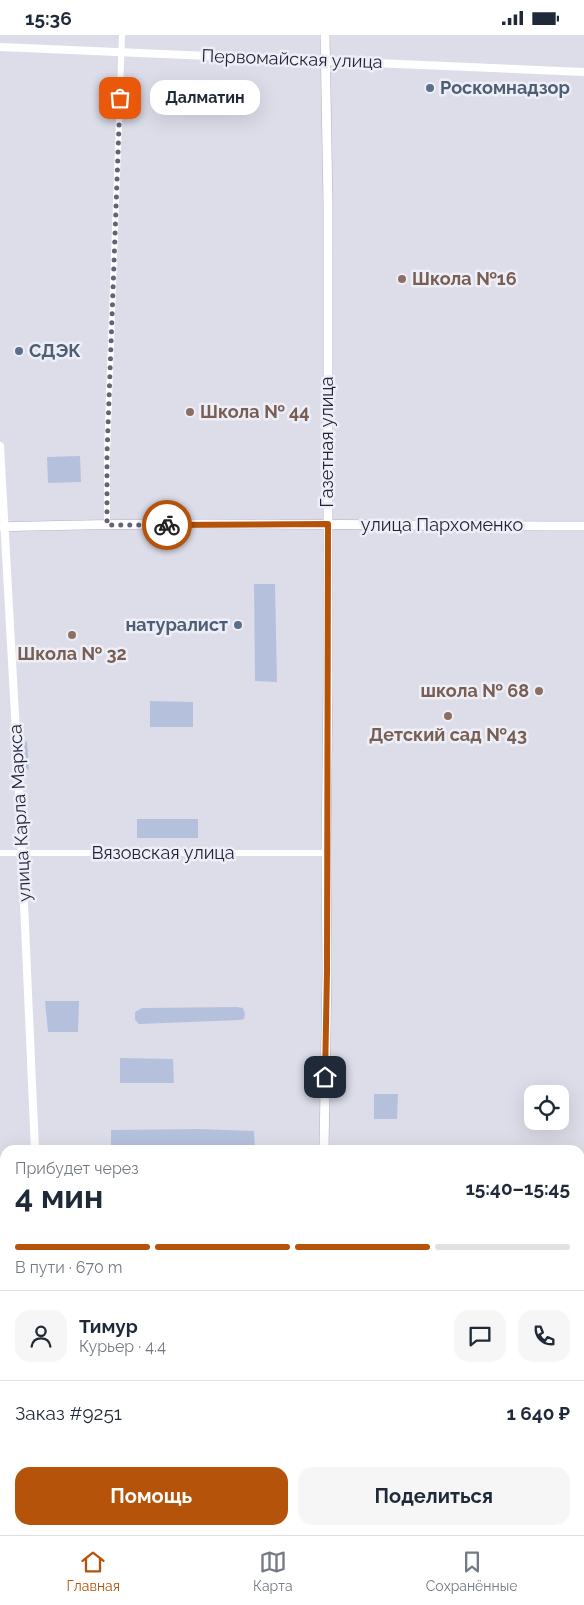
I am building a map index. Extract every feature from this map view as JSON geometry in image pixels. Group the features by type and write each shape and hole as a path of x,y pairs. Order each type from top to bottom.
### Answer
{"main road":[{"name":"Газетная улица","path":"324,1145 327,971 328,524 328,204 325,35"},
{"name":"улица Пархоменко","path":"2,527 328,524 584,526"}],"street":[{"path":"107,525 107,454 122,35"},
{"name":"Первомайская улица","path":"0,47 584,72"},
{"name":"улица Карла Маркса","path":"0,446 2,527 22,853 35,1145"},
{"name":"Вязовская улица","path":"0,853 326,853"}],"shaded area":[{"path":"80,456 81,482 48,483 47,457"},
{"path":"254,584 275,584 277,682 255,681"},
{"path":"150,701 193,702 193,727 150,727"},
{"path":"27,741 29,770 24,767 24,743"},
{"path":"137,819 198,819 198,838 137,838"},
{"path":"45,1001 79,1001 78,1032 48,1032"},
{"path":"142,1008 243,1008 244,1019 139,1024 135,1020 135,1012"},
{"path":"120,1058 173,1059 174,1083 120,1083"},
{"path":"374,1094 398,1094 397,1119 374,1119"},
{"path":"199,1129 254,1131 255,1145 111,1145 111,1130"}],"way so far":[{"path":"120,98 107,454 107,525 167,525"}],"place":[{"name":"Роскомнадзор","path":"430,88"},
{"name":"Далматин","path":"120,98"},
{"name":"Школа №16","path":"402,279"},
{"name":"СДЭК","path":"19,351"},
{"name":"Школа № 44","path":"190,412"},
{"name":"натуралист","path":"238,625"},
{"name":"Школа № 32","path":"72,635"},
{"name":"школа № 68","path":"539,691"},
{"name":"Детский сад №43","path":"448,716"}],"route":[{"path":"167,525 328,524 325,1077"}]}
